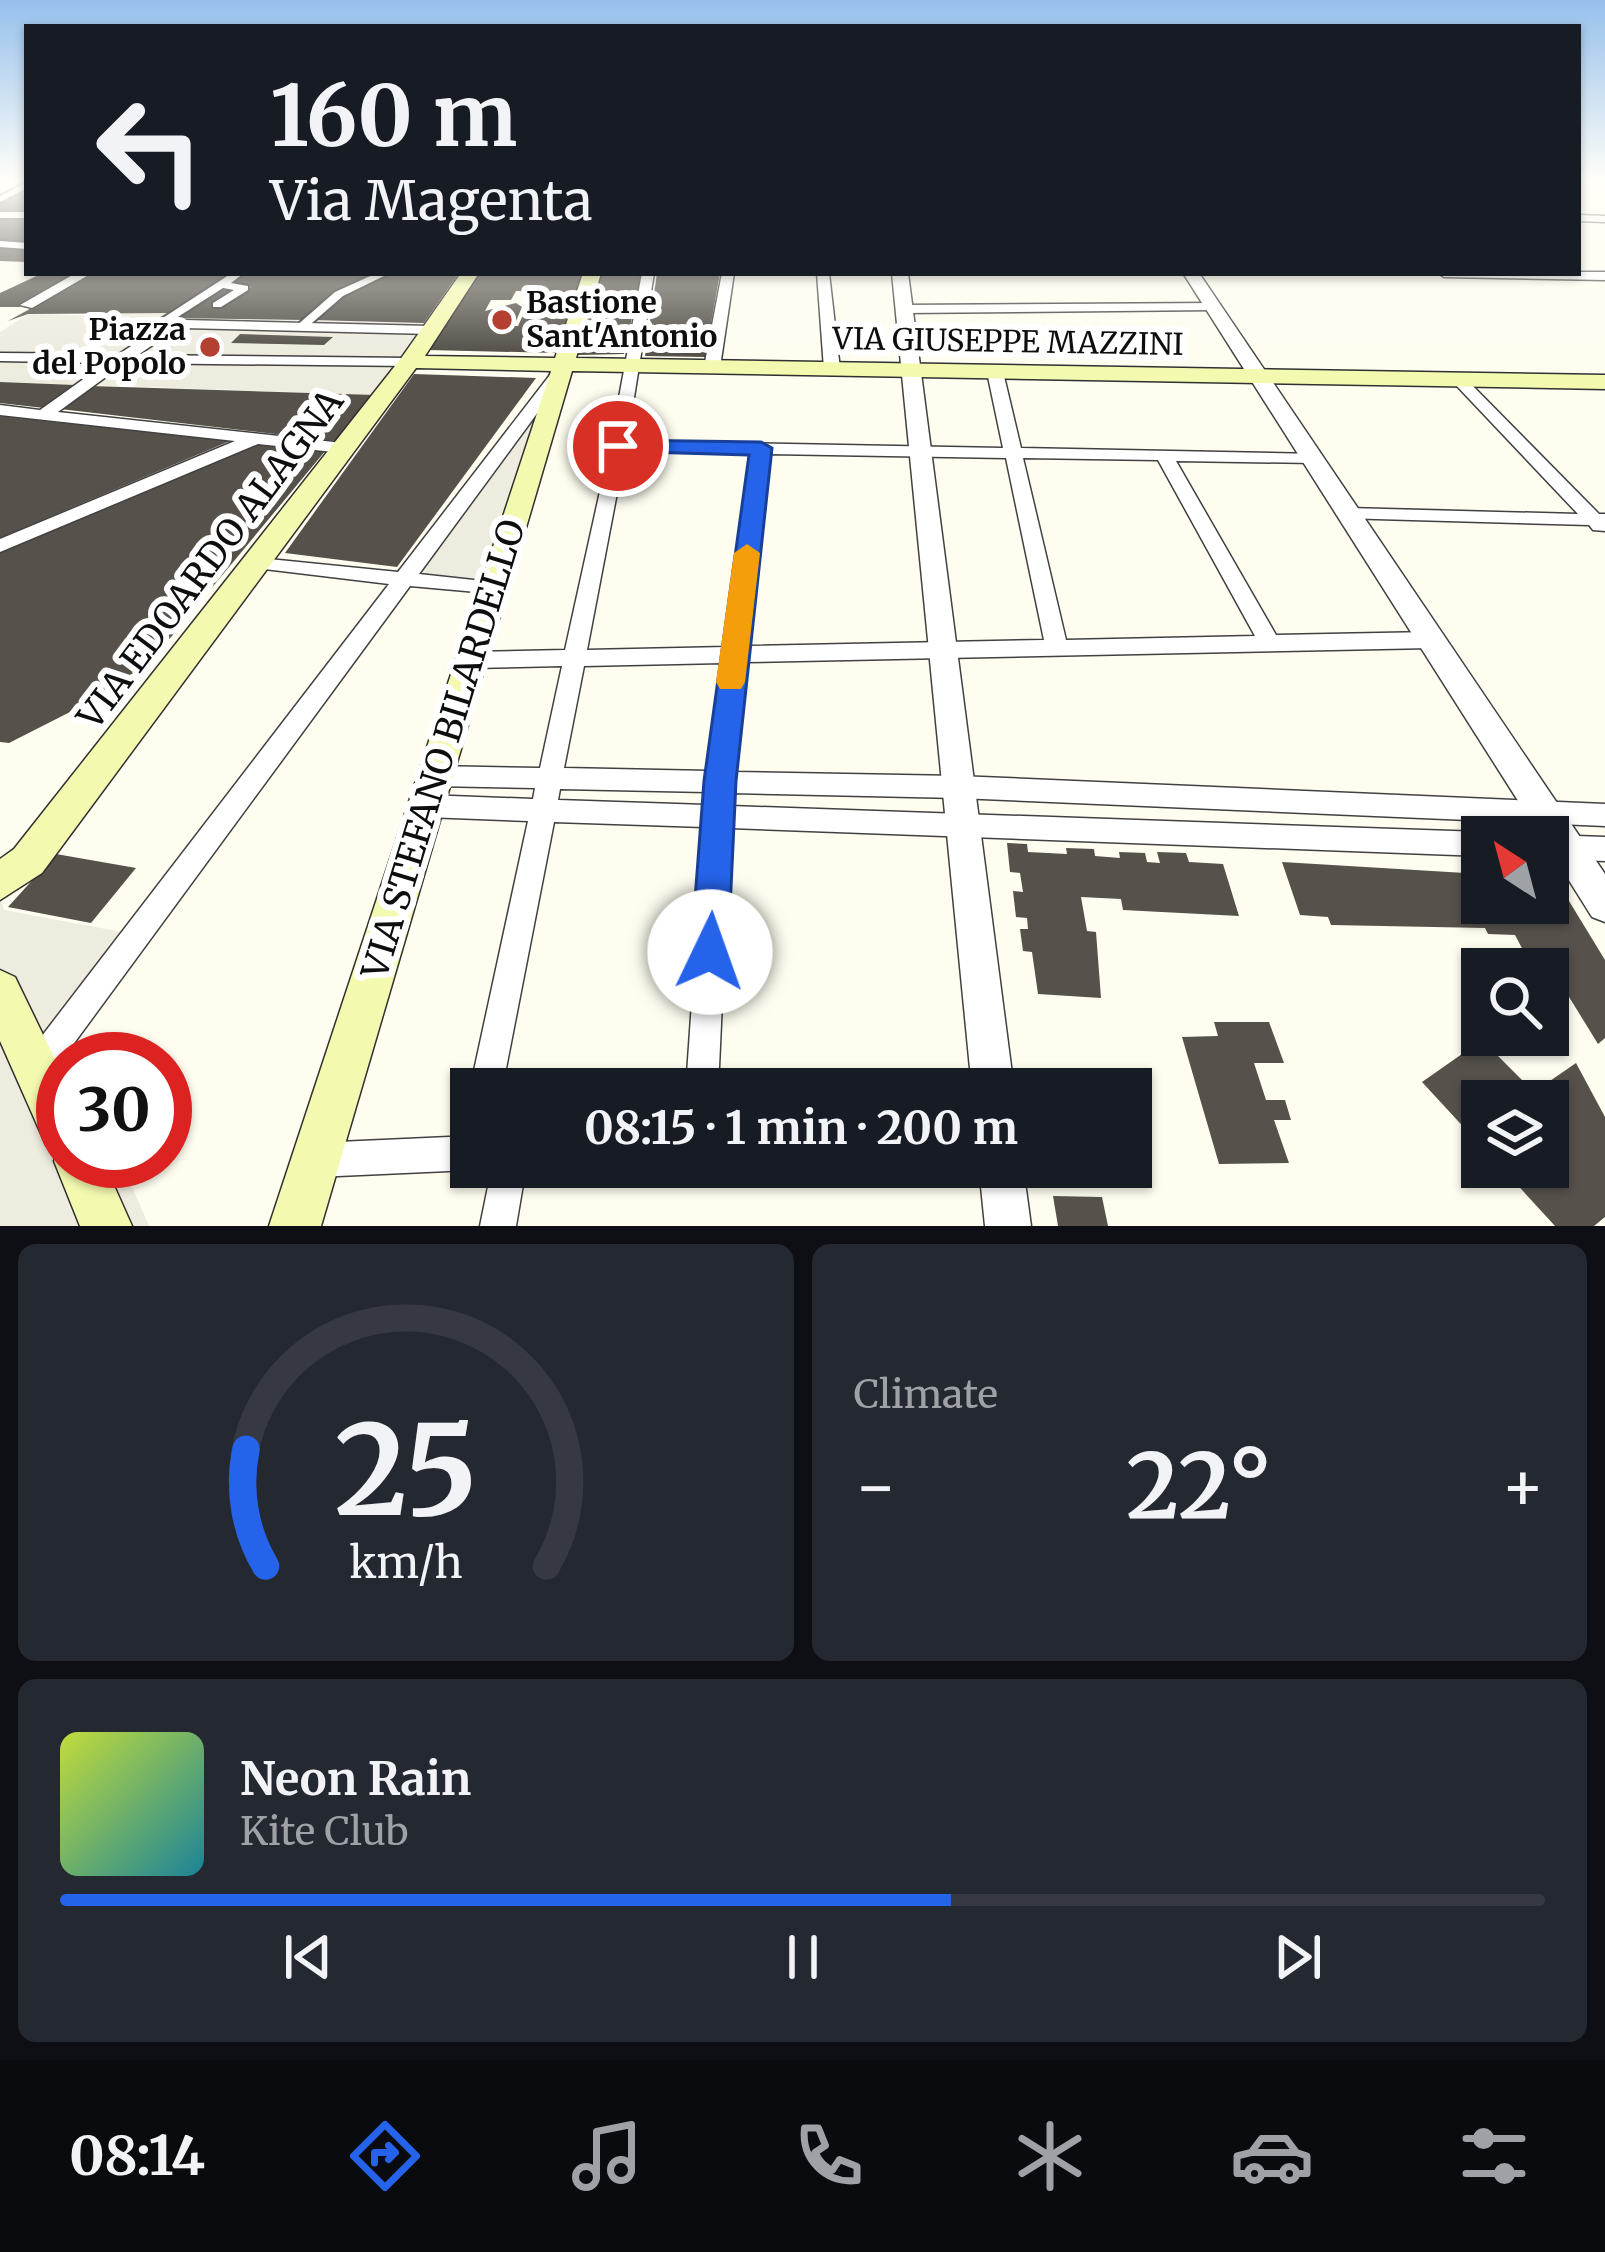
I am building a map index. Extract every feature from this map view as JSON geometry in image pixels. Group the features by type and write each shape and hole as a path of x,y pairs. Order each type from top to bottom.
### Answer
{"main road":[{"name":"VIA EDOARDO ALAGNA","path":"0,882 28,861 410,362 468,276"},
{"name":"VIA STEFANO BILARDELLO","path":"295,1226 591,276"},
{"name":"VIA GIUSEPPE MAZZINI","path":"410,362 560,369 632,366 1605,382"},
{"path":"0,992 36,1069"},
{"path":"90,1188 106,1226"}],"street":[{"path":"1582,273 1605,276"},
{"path":"1582,273 1605,290"},
{"path":"27,305 80,276"},
{"path":"155,327 235,276"},
{"path":"304,323 339,294 378,276"},
{"path":"490,1068 618,446 647,276"},
{"path":"712,367 727,276"},
{"path":"823,276 832,369"},
{"path":"900,276 991,1068"},
{"path":"1193,276 1546,816"},
{"path":"217,305 244,288 224,285"},
{"path":"904,308 1212,306"},
{"path":"43,415 168,328 184,324 304,323 431,330"},
{"path":"0,357 410,362"},
{"path":"64,1032 560,369"},
{"path":"995,372 1057,648"},
{"path":"1459,380 1602,524"},
{"path":"0,410 343,448"},
{"path":"0,546 255,438"},
{"path":"618,446 1312,458"},
{"path":"703,1068 720,781 761,448"},
{"path":"1165,455 1270,644"},
{"path":"1348,514 1602,524"},
{"path":"256,562 492,589"},
{"path":"472,660 1431,640"},
{"path":"430,791 549,778 720,781 1605,815"},
{"path":"430,791 543,810 1461,843"},
{"path":"1569,847 1605,849"},
{"path":"1569,861 1605,905"},
{"path":"315,1160 450,1154"},
{"path":"498,1226 505,1188"},
{"path":"1003,1188 1008,1226"}],"shaded area":[{"name":"Piazza del Popolo","path":"122,310 171,313 173,318 435,323 376,395 0,382 0,332 28,314 111,316"},
{"path":"558,374 492,589 408,578"},
{"path":"0,896 4,910 138,935 64,1032 36,1032 36,1188 133,1188 149,1226 0,1226"}],"building":[{"path":"0,237 24,237 24,243 0,241"},
{"path":"0,248 24,249 24,262 0,261"},
{"path":"37,276 73,276 19,307 0,307 0,293"},
{"path":"90,276 230,276 171,313 28,314 8,321"},
{"path":"239,276 375,276 336,294 304,320 173,318 224,287 238,289 211,308 218,309 251,287 228,285"},
{"path":"382,276 457,276 424,323 311,320 343,294"},
{"path":"478,276 584,276 558,353 428,350","holes":["516,291 531,291 525,303 540,303 535,315 523,315 518,326 514,326 522,307 516,303 485,311 491,300 511,300"]},
{"path":"601,276 641,276 624,354 578,355"},
{"path":"657,276 719,276 705,357 645,356"},
{"path":"240,334 333,337 324,345 231,343"},
{"path":"414,374 536,378 397,567 285,553"},
{"path":"0,382 76,385 44,408 0,403"},
{"path":"91,386 376,395 335,441 60,409"},
{"path":"0,416 230,441 0,538"},
{"path":"254,444 326,450 137,678 9,743 0,742 0,552"},
{"path":"1007,843 1027,844 1028,852 1067,854 1066,848 1094,849 1095,856 1120,858 1119,852 1145,853 1147,862 1160,863 1157,852 1186,853 1189,862 1223,864 1239,916 1123,910 1121,899 1081,897 1087,931 1096,932 1101,998 1038,994 1032,952 1023,951 1020,929 1028,929 1027,918 1016,917 1013,891 1023,892 1020,873 1010,872"},
{"path":"56,854 136,868 91,923 8,907"},
{"path":"1282,862 1461,873 1461,924 1569,924 1569,901 1605,960 1605,1038 1598,1044 1569,997 1569,948 1522,948 1515,935 1488,934 1485,928 1331,925 1328,917 1300,915"},
{"path":"1214,1022 1269,1022 1284,1063 1254,1063 1266,1100 1285,1100 1291,1120 1274,1120 1289,1163 1219,1164 1182,1037 1218,1036"},
{"path":"1461,1055 1498,1056 1522,1080 1461,1080 1461,1124 1422,1082"},
{"path":"1576,1063 1605,1117 1605,1217 1594,1226 1555,1226 1520,1188 1569,1188 1569,1080 1551,1080"},
{"path":"1053,1196 1102,1197 1108,1226 1058,1226"}],"slow traffic":[{"path":"731,682 747,553"}],"place":[{"name":"Bastione Sant'Antonio","path":"502,320"},
{"name":"Piazza del Popolo","path":"210,347"}],"route":[{"path":"618,446 761,448 720,781 710,952"}]}
